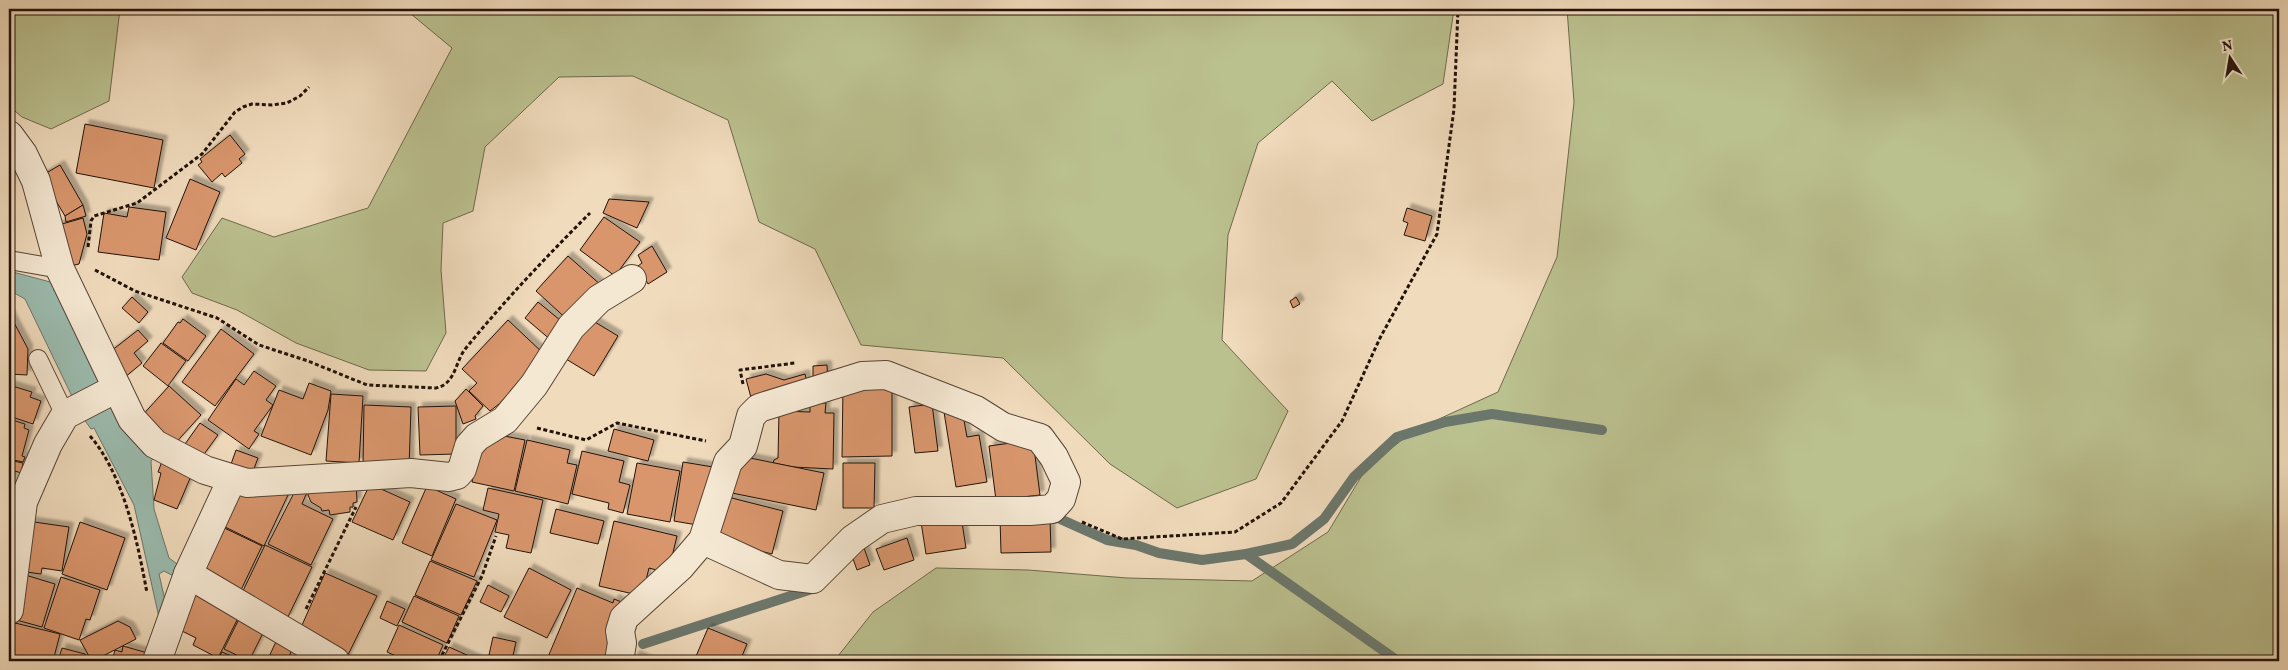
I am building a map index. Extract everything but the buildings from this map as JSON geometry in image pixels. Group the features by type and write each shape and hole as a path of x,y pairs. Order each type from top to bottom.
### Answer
{"street":[{"path":"9,135 23,154 36,181 60,269 113,390 132,420 155,444 205,470 248,483 411,473 457,476 462,470 470,446 477,436 505,420 534,385 571,327 599,299 632,279"},
{"path":"619,661 622,643 620,631 624,618 680,567 703,540 728,462 743,446 750,416 759,408 862,376 886,375 976,410 1003,427 1040,438 1054,457 1066,482 1061,499 1052,509 1030,511 916,511 882,519 853,539 813,579 779,575 703,540"},
{"path":"9,610 24,502 48,444 70,412 113,390"},
{"path":"157,661 188,574 232,479"},
{"path":"188,574 335,661"}],"lane":[{"path":"9,260 60,269"},
{"path":"38,359 70,412"}],"path":[{"path":"1052,509 1122,539 1235,532 1281,504 1342,422 1380,338 1437,234 1454,109 1458,9"},
{"path":"88,246 91,221 94,216 137,203 202,154 235,112 252,104 272,106 287,103 300,96 309,87"},
{"path":"93,269 135,291 218,318 259,345 308,361 367,385 436,388 442,387 451,379 460,354 501,306 590,213"},
{"path":"70,412 110,468 126,505 148,601"},
{"path":"505,420 586,440 617,423 740,448"},
{"path":"292,636 371,476"},
{"path":"439,661 482,576 496,536"}],"green space":[{"path":"9,9 120,9 109,101 51,129 22,117 9,106"},
{"path":"405,9 1454,9 1443,84 1372,121 1332,81 1258,143 1228,235 1222,340 1288,411 1256,479 1177,508 1110,464 1003,358 861,345 815,249 759,222 728,120 633,76 559,77 485,147 473,211 443,223 441,270 446,333 426,371 369,370 296,343 237,310 192,293 182,277 222,218 274,237 368,208 452,48"},
{"path":"1567,9 2279,9 2279,661 834,661 873,612 936,568 1028,570 1127,578 1252,581 1328,532 1367,467 1415,430 1498,392 1557,257 1574,102"}],"shaded area":[{"path":"9,271 54,283 156,456 151,461 154,509 169,558 184,569 179,579 164,571 159,574 169,618 160,622 134,505 94,428 91,429 81,415 25,299 9,290"}],"waterway":[{"path":"1049,514 1107,540 1136,545 1159,553 1202,560 1246,554 1292,544 1324,519 1354,477 1397,437 1445,422 1492,414 1602,430"},
{"path":"1246,554 1398,661"},
{"path":"643,644 818,587"}]}
